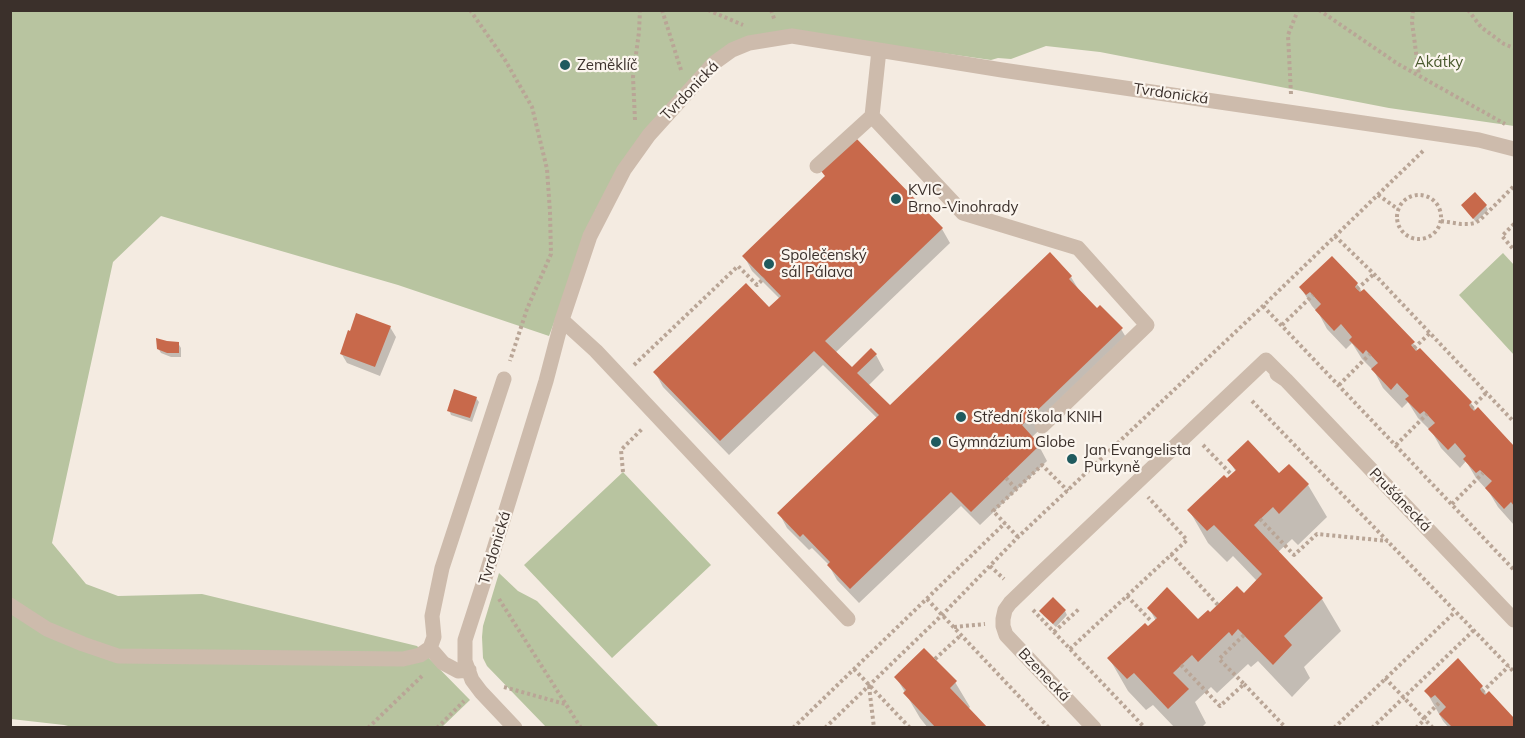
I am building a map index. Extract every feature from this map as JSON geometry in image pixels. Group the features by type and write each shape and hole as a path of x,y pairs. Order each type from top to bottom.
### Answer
{"street":[{"name":"Tvrdonická","path":"467,665 465,640 543,393 562,320 590,236 624,170 649,135 714,63 749,42 792,36 991,69 1442,134 1515,149"},
{"path":"817,166 872,116 879,50"},
{"path":"872,116 963,213 1078,248 1147,325 1042,426"},
{"path":"562,320 588,343 848,619"},
{"name":"Prušánecká","path":"999,621 1010,603 1248,378 1267,373 1274,373 1286,380 1515,620"},
{"path":"504,379 442,568 432,616 435,654 443,663 458,671 467,665 472,680 478,688 515,728"},
{"path":"10,605 47,629 118,656 403,659 435,654"},
{"name":"Bzenecká","path":"999,621 1006,635 1095,728"}],"path":[{"path":"470,10 506,60 532,107 547,170 551,254 527,309 504,379"},
{"path":"637,151 633,77 639,32 639,10"},
{"path":"662,10 687,94"},
{"path":"1292,112 1288,35 1298,10"},
{"path":"1319,10 1398,64 1505,124"},
{"path":"1413,10 1412,22 1419,75"},
{"path":"1468,10 1481,27 1504,44 1515,48"},
{"path":"825,728 942,615 1018,537 1263,306 1423,150"},
{"path":"1442,220 1461,224 1470,224 1480,220 1515,186"},
{"path":"1420,194 1434,200 1439,206 1442,220 1435,233 1422,240 1415,239 1408,237 1398,226 1398,209 1405,199 1420,194"},
{"path":"1378,195 1398,209"},
{"path":"1515,224 1502,237 1515,250"},
{"path":"1335,236 1515,422"},
{"path":"620,377 738,266 757,285 764,278"},
{"path":"1357,289 1374,274"},
{"path":"1282,325 1313,295"},
{"path":"1263,306 1515,570"},
{"path":"1414,348 1430,333"},
{"path":"1339,385 1370,354"},
{"path":"1471,408 1487,392"},
{"path":"1249,397 1515,672"},
{"path":"1396,446 1427,414"},
{"path":"623,472 621,450 656,416"},
{"path":"1201,442 1231,474"},
{"path":"1018,537 993,511 1042,465 1068,491"},
{"path":"1452,504 1484,473"},
{"path":"1006,478 1016,489"},
{"path":"1070,649 1187,540 1145,495"},
{"path":"1260,519 1294,555 1317,534 1389,542"},
{"path":"793,728 1005,523"},
{"path":"1171,555 1218,604"},
{"path":"990,566 1004,579"},
{"path":"496,595 581,728"},
{"path":"1127,596 1152,622"},
{"path":"927,599 1049,728"},
{"path":"1054,632 1080,608"},
{"path":"1033,610 1145,728"},
{"path":"1334,728 1455,612"},
{"path":"953,627 999,621"},
{"path":"1372,728 1474,630"},
{"path":"936,660 961,635"},
{"path":"1244,635 1219,658 1286,728"},
{"path":"368,728 435,654"},
{"path":"1181,665 1220,705 1244,684"},
{"path":"1482,692 1509,666"},
{"path":"854,669 910,728"},
{"path":"1385,678 1433,728"},
{"path":"869,685 874,728"},
{"path":"502,686 565,704"},
{"path":"437,728 478,688"},
{"path":"1416,728 1441,701"}],"green space":[{"name":"Akátky","path":"10,11 1514,11 1514,126 1389,108 1100,52 1046,46 1011,59 991,60 801,33 729,48 596,209 549,336 398,285 161,216 113,262 52,543 86,584 118,596 202,594 417,646 470,700 442,727 72,727 11,719"},
{"path":"1503,253 1514,265 1514,355 1459,295"},
{"path":"623,472 711,565 612,658 524,565"},
{"path":"499,573 518,591 537,601 659,727 546,727 487,666 483,658 483,626"}],"building":[{"path":"855,137 943,228 825,341 852,367 871,348 877,354 857,373 890,405 1050,252 1072,276 1069,279 1097,308 1100,305 1123,328 1022,425 1040,445 971,512 951,492 850,589 827,565 830,562 803,534 800,537 777,513 879,415 814,351 720,441 653,372 746,283 769,307 781,296 742,256 825,176 821,171"},
{"path":"1475,192 1487,205 1473,219 1461,205"},
{"path":"1332,256 1358,283 1355,287 1360,292 1364,289 1415,342 1411,345 1416,351 1420,348 1472,402 1469,405 1474,411 1478,407 1514,446 1514,506 1511,502 1504,509 1485,488 1492,481 1480,470 1476,473 1463,459 1466,456 1455,443 1448,450 1428,429 1435,423 1424,411 1420,414 1405,399 1409,396 1397,383 1391,390 1371,369 1378,363 1366,350 1363,354 1349,340 1352,337 1341,324 1334,331 1315,310 1321,304 1310,292 1306,295 1299,287"},
{"path":"356,313 391,326 375,367 340,354"},
{"path":"156,338 179,342 179,353 167,353 157,349"},
{"path":"454,389 477,397 470,418 447,411"},
{"path":"1248,440 1279,473 1289,464 1309,484 1279,514 1273,507 1254,525 1323,598 1284,636 1292,645 1273,665 1238,629 1232,636 1229,632 1198,662 1192,655 1173,673 1189,689 1168,709 1134,673 1127,679 1107,658 1145,623 1148,626 1157,618 1147,608 1167,587 1198,619 1208,610 1210,612 1237,586 1244,593 1262,574 1214,525 1207,531 1187,510 1224,475 1227,478 1236,470 1227,460"},
{"path":"1053,597 1066,610 1053,624 1039,611"},
{"path":"924,648 957,681 950,688 988,728 936,728 903,693 906,690 894,677"},
{"path":"1458,658 1483,686 1480,689 1485,695 1489,691 1514,718 1514,728 1453,728 1439,714 1446,707 1435,695 1431,698 1424,691"}],"place":[{"name":"Zeměklíč","path":"565,65"},
{"name":"KVIC Brno-Vinohrady","path":"896,199"},
{"name":"Společenský sál Pálava","path":"769,264"},
{"name":"Střední škola KNIH","path":"961,417"},
{"name":"Gymnázium Globe","path":"936,442"},
{"name":"Jan Evangelista Purkyně","path":"1072,459"}]}
